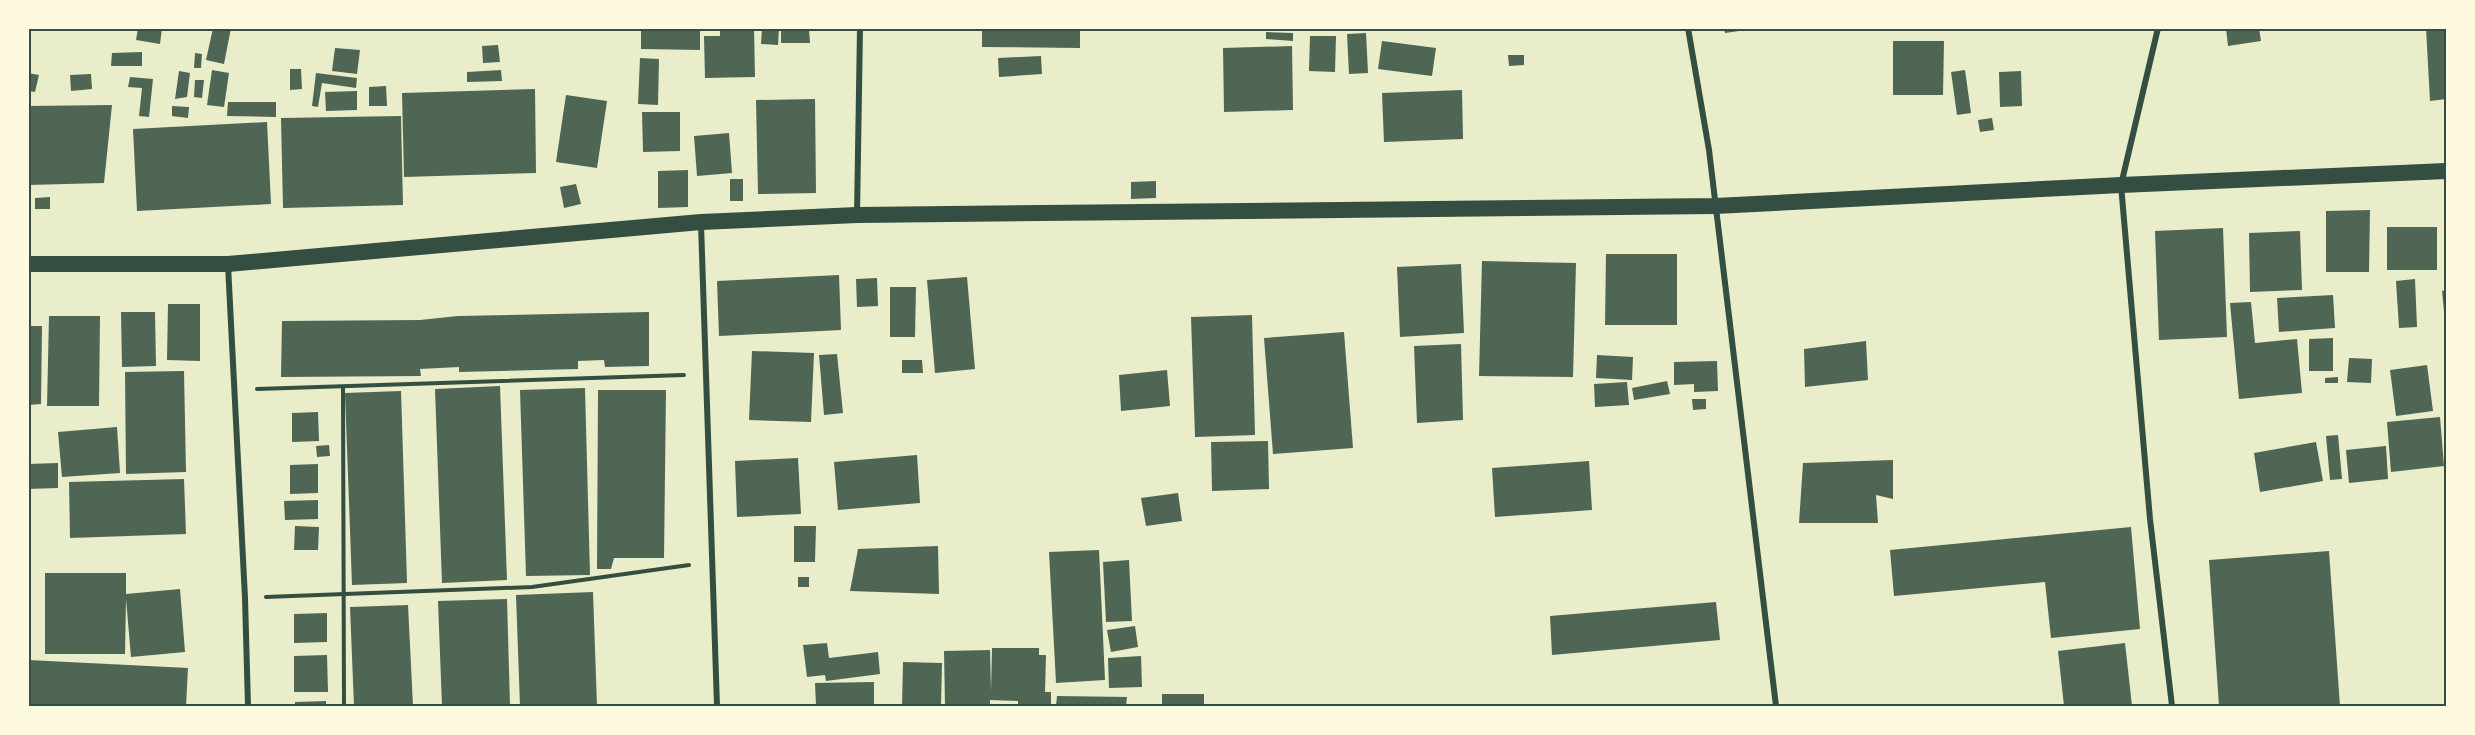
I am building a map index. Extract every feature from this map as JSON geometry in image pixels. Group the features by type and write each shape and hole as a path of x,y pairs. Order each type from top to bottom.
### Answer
{"highway":[{"path":"28,264 228,264 701,222 857,215 1715,206 2446,171"}],"street":[{"path":"857,215 860,28"},
{"path":"1688,28 1709,150 1776,706"},
{"path":"2158,28 2121,185 2149,508 2172,706"},
{"path":"701,222 717,706"},
{"path":"228,264 245,598 248,706"}],"path":[{"path":"233,389 706,374"},
{"path":"343,387 344,706"},
{"path":"245,598 532,587 711,562"}],"building":[{"path":"138,28 162,28 160,44 136,40"},
{"path":"213,28 231,28 224,64 206,60"},
{"path":"641,28 700,28 700,50 641,49"},
{"path":"720,28 754,28 755,77 705,78 704,36 720,36"},
{"path":"762,28 779,28 778,45 761,44"},
{"path":"781,28 809,28 810,43 781,43"},
{"path":"982,28 1080,28 1080,48 982,47"},
{"path":"1724,28 1746,28 1746,30 1725,33"},
{"path":"2226,28 2259,28 2261,41 2228,46"},
{"path":"2426,28 2446,28 2446,99 2430,101"},
{"path":"1266,32 1293,33 1293,41 1266,39"},
{"path":"1366,33 1368,73 1349,74 1347,34"},
{"path":"1310,36 1336,36 1335,72 1309,71"},
{"path":"1382,41 1436,48 1432,76 1378,69"},
{"path":"1893,41 1944,41 1943,95 1893,95"},
{"path":"498,45 500,62 483,63 482,46"},
{"path":"1292,46 1293,110 1224,112 1223,48"},
{"path":"335,48 360,50 357,74 332,71"},
{"path":"142,52 142,66 111,66 112,53"},
{"path":"195,53 202,54 201,68 194,68"},
{"path":"1508,55 1524,55 1524,65 1509,66"},
{"path":"1041,56 1042,74 999,77 998,58"},
{"path":"640,58 659,59 658,105 638,104"},
{"path":"290,69 301,69 302,89 290,90"},
{"path":"212,70 229,73 224,107 207,105"},
{"path":"501,70 502,81 467,82 467,72"},
{"path":"1965,70 1971,113 1957,115 1951,72"},
{"path":"179,71 190,73 187,97 175,99"},
{"path":"2021,71 2022,106 2000,107 1999,72"},
{"path":"28,73 39,75 35,92 28,91"},
{"path":"316,73 357,78 356,88 322,83 318,107 312,106"},
{"path":"91,74 92,89 71,91 70,75"},
{"path":"130,77 153,79 149,117 139,116 142,88 128,87"},
{"path":"195,80 204,80 202,98 194,97"},
{"path":"386,86 387,106 369,106 369,87"},
{"path":"535,89 536,173 404,177 402,93"},
{"path":"1462,90 1463,139 1384,142 1382,93"},
{"path":"357,91 357,110 326,111 325,92"},
{"path":"566,95 607,101 597,168 556,162"},
{"path":"815,99 816,193 758,194 756,100"},
{"path":"228,102 276,102 276,117 227,116"},
{"path":"112,105 104,183 28,185 28,106"},
{"path":"172,106 189,107 188,118 172,116"},
{"path":"642,112 680,112 680,151 643,152"},
{"path":"401,116 403,205 283,208 281,118"},
{"path":"1992,118 1994,130 1980,132 1978,120"},
{"path":"267,122 271,204 137,211 133,129"},
{"path":"729,133 732,173 697,176 694,136"},
{"path":"688,170 688,207 658,208 658,171"},
{"path":"730,179 743,179 743,201 730,201"},
{"path":"1156,181 1156,198 1131,199 1131,182"},
{"path":"576,184 581,204 564,208 560,187"},
{"path":"50,197 50,209 35,209 35,198"},
{"path":"2370,210 2369,272 2326,272 2326,211"},
{"path":"2387,227 2437,227 2437,270 2387,270"},
{"path":"2223,228 2227,337 2159,340 2155,231"},
{"path":"2300,231 2302,290 2250,292 2249,233"},
{"path":"1606,254 1677,254 1677,325 1605,325"},
{"path":"1482,261 1576,263 1573,377 1479,376"},
{"path":"1461,264 1464,333 1400,337 1397,267"},
{"path":"839,275 841,330 719,336 717,281"},
{"path":"967,277 975,369 935,373 927,280"},
{"path":"877,278 878,306 857,307 856,279"},
{"path":"2415,279 2417,327 2399,328 2396,281"},
{"path":"890,287 916,287 915,337 890,337"},
{"path":"2446,290 2446,321 2445,321 2442,291"},
{"path":"2333,295 2335,328 2279,332 2277,298"},
{"path":"2251,302 2255,343 2297,339 2302,393 2239,399 2230,303"},
{"path":"168,304 200,304 200,361 167,360"},
{"path":"121,312 155,312 156,366 122,367"},
{"path":"649,312 649,366 605,367 604,360 578,361 578,369 459,372 459,367 420,369 421,376 281,377 282,321 420,320 458,316"},
{"path":"1252,315 1255,435 1195,437 1191,317"},
{"path":"49,316 100,316 99,406 47,406"},
{"path":"28,326 42,326 41,404 28,405"},
{"path":"1344,332 1353,448 1273,454 1264,338"},
{"path":"2333,338 2333,371 2309,371 2309,339"},
{"path":"1866,341 1868,380 1805,387 1804,349"},
{"path":"1461,344 1463,420 1417,423 1414,346"},
{"path":"752,351 814,353 811,422 749,420"},
{"path":"837,354 843,413 824,415 819,355"},
{"path":"1597,355 1633,357 1632,380 1596,378"},
{"path":"2349,358 2372,359 2371,383 2347,382"},
{"path":"902,360 922,360 923,373 902,373"},
{"path":"1717,361 1718,391 1694,392 1694,384 1674,385 1674,362"},
{"path":"2427,365 2433,411 2396,416 2390,370"},
{"path":"1167,370 1170,406 1121,411 1119,375"},
{"path":"184,371 186,472 126,474 125,372"},
{"path":"2338,377 2338,383 2325,383 2325,378"},
{"path":"1667,381 1670,394 1634,400 1632,388"},
{"path":"1627,382 1629,405 1595,407 1594,384"},
{"path":"500,386 507,580 442,583 435,389"},
{"path":"585,388 590,575 526,576 520,390"},
{"path":"598,390 666,390 664,558 614,558 611,569 597,569"},
{"path":"401,391 407,583 352,585 345,393"},
{"path":"1692,399 1706,399 1706,409 1693,410"},
{"path":"318,412 319,441 292,442 292,413"},
{"path":"2440,417 2444,466 2391,472 2387,422"},
{"path":"117,427 120,473 62,477 58,432"},
{"path":"2338,435 2342,479 2330,480 2326,436"},
{"path":"1268,441 1269,489 1212,491 1211,442"},
{"path":"2316,442 2323,481 2260,492 2254,453"},
{"path":"329,445 330,456 317,457 316,446"},
{"path":"2386,446 2388,479 2349,483 2346,450"},
{"path":"917,455 920,503 838,510 834,462"},
{"path":"798,458 801,514 737,517 735,461"},
{"path":"1893,460 1893,499 1876,495 1878,523 1799,523 1803,463"},
{"path":"1589,461 1592,510 1495,517 1492,468"},
{"path":"58,463 58,488 28,489 28,464"},
{"path":"318,464 318,493 290,494 290,465"},
{"path":"184,479 186,534 70,538 69,482"},
{"path":"1178,493 1182,521 1146,526 1141,498"},
{"path":"318,500 318,519 285,520 284,501"},
{"path":"295,526 319,527 318,550 294,550"},
{"path":"794,526 816,526 815,562 794,562"},
{"path":"2131,527 2140,629 2051,638 2045,582 1894,596 1890,550"},
{"path":"938,546 939,594 850,591 858,549"},
{"path":"1099,550 1105,680 1056,683 1049,552"},
{"path":"2329,551 2340,706 2219,706 2209,560"},
{"path":"1129,560 1132,621 1106,622 1103,562"},
{"path":"45,573 126,573 126,594 180,589 185,652 131,657 126,599 125,654 45,654"},
{"path":"798,577 809,577 809,587 798,587"},
{"path":"593,592 597,706 520,706 516,595"},
{"path":"507,599 510,706 442,706 438,601"},
{"path":"1716,602 1720,640 1552,655 1550,616"},
{"path":"408,605 413,706 354,706 350,607"},
{"path":"327,613 327,642 294,643 294,614"},
{"path":"1135,626 1138,647 1111,652 1107,630"},
{"path":"827,643 829,658 878,652 880,674 826,681 825,675 807,677 803,645"},
{"path":"2125,643 2132,706 2064,706 2058,651"},
{"path":"992,648 1039,648 1039,655 1046,655 1045,692 1051,692 1051,706 1018,706 1018,701 990,700 990,706 945,706 944,651 990,650 991,691"},
{"path":"327,655 328,692 294,692 294,656"},
{"path":"1141,656 1142,687 1109,688 1108,658"},
{"path":"28,660 188,668 186,706 28,706"},
{"path":"903,662 942,663 941,706 902,706"},
{"path":"874,682 874,706 816,706 815,683"},
{"path":"1162,694 1204,694 1204,706 1162,706"},
{"path":"1057,696 1127,697 1126,706 1056,706"},
{"path":"326,701 326,706 295,706 295,702"}]}
